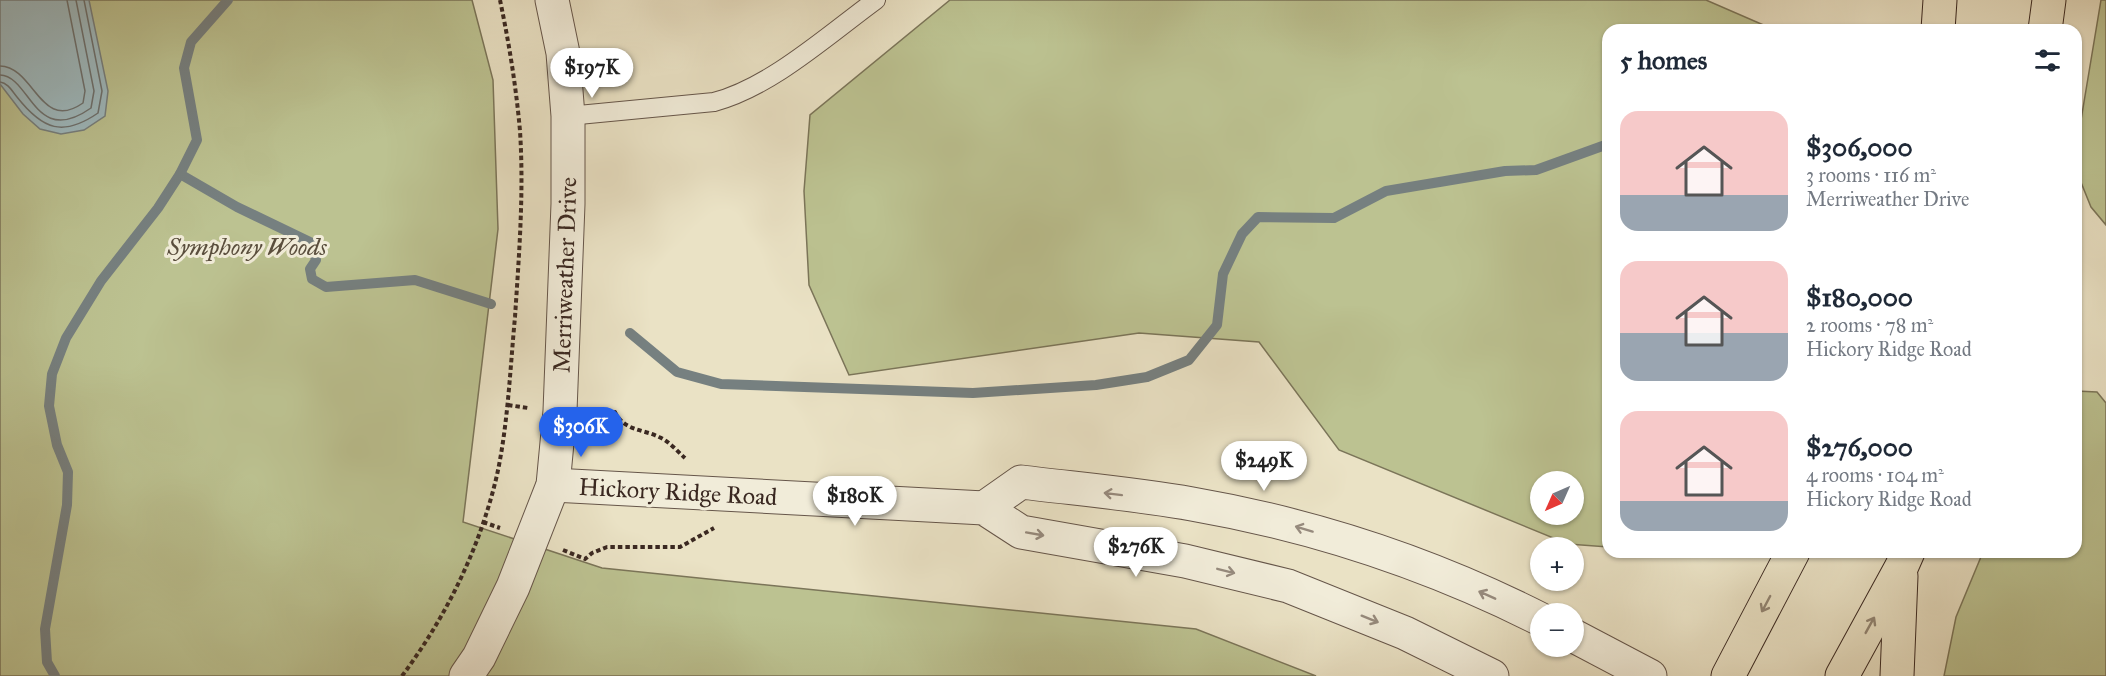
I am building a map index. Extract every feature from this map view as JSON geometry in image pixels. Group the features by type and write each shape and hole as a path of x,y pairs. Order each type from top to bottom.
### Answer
{"main road":[{"path":"1938,24 1940,0"},
{"path":"2045,24 2049,0"},
{"path":"1728,676 1791,558"},
{"path":"1842,676 1905,560"},
{"path":"1897,676 1905,560"}],"street":[{"name":"Merriweather Drive","path":"466,676 479,657 513,587 553,485 560,411 568,204 568,116 563,53 552,0"},
{"path":"984,508 1021,482 1191,503 1281,522 1424,566 1530,614"},
{"name":"Hickory Ridge Road","path":"553,485 984,508 1021,532 1185,561 1288,586 1405,633 1492,676"},
{"path":"1584,641 1650,676"}],"lane":[{"path":"568,116 714,102 732,98 784,68 876,0"}],"path":[{"path":"402,676 447,607 470,557 496,476 504,434 521,211 520,132 513,64 500,0"},
{"path":"615,412 628,426"},
{"path":"585,559 592,553 607,547 680,547"}],"green space":[{"name":"Symphony Woods","path":"0,0 472,0 493,80 498,229 463,522 602,568 1196,629 1316,676 0,676"},
{"path":"950,0 1706,0 1761,24 1602,24 1602,547 1584,545 1584,537 1551,537 1339,450 1259,342 1139,333 849,375 809,285 804,191 810,115"},
{"path":"2101,0 2106,0 2106,225 2091,207 2082,185 2082,114"},
{"path":"2082,391 2097,392 2106,403 2106,676 1944,676 1956,617 1981,558 2082,558"}],"water":[{"path":"0,0 89,0 108,91 105,116 84,130 61,134 40,129 23,114 0,84"}],"waterway":[{"path":"55,676 47,662 45,629 67,505 68,472 57,445 49,406 52,374 66,338 101,281 158,208 180,174 197,140 184,68 191,42 228,0"},
{"path":"630,333 677,372 721,384 973,393 1096,385 1147,377 1189,360 1217,325 1223,274 1242,234 1258,217 1334,218 1386,191 1505,171 1536,170 1602,146"},
{"path":"180,174 237,207 312,243 316,260 310,269 312,279 326,287 415,280 491,304"}]}
